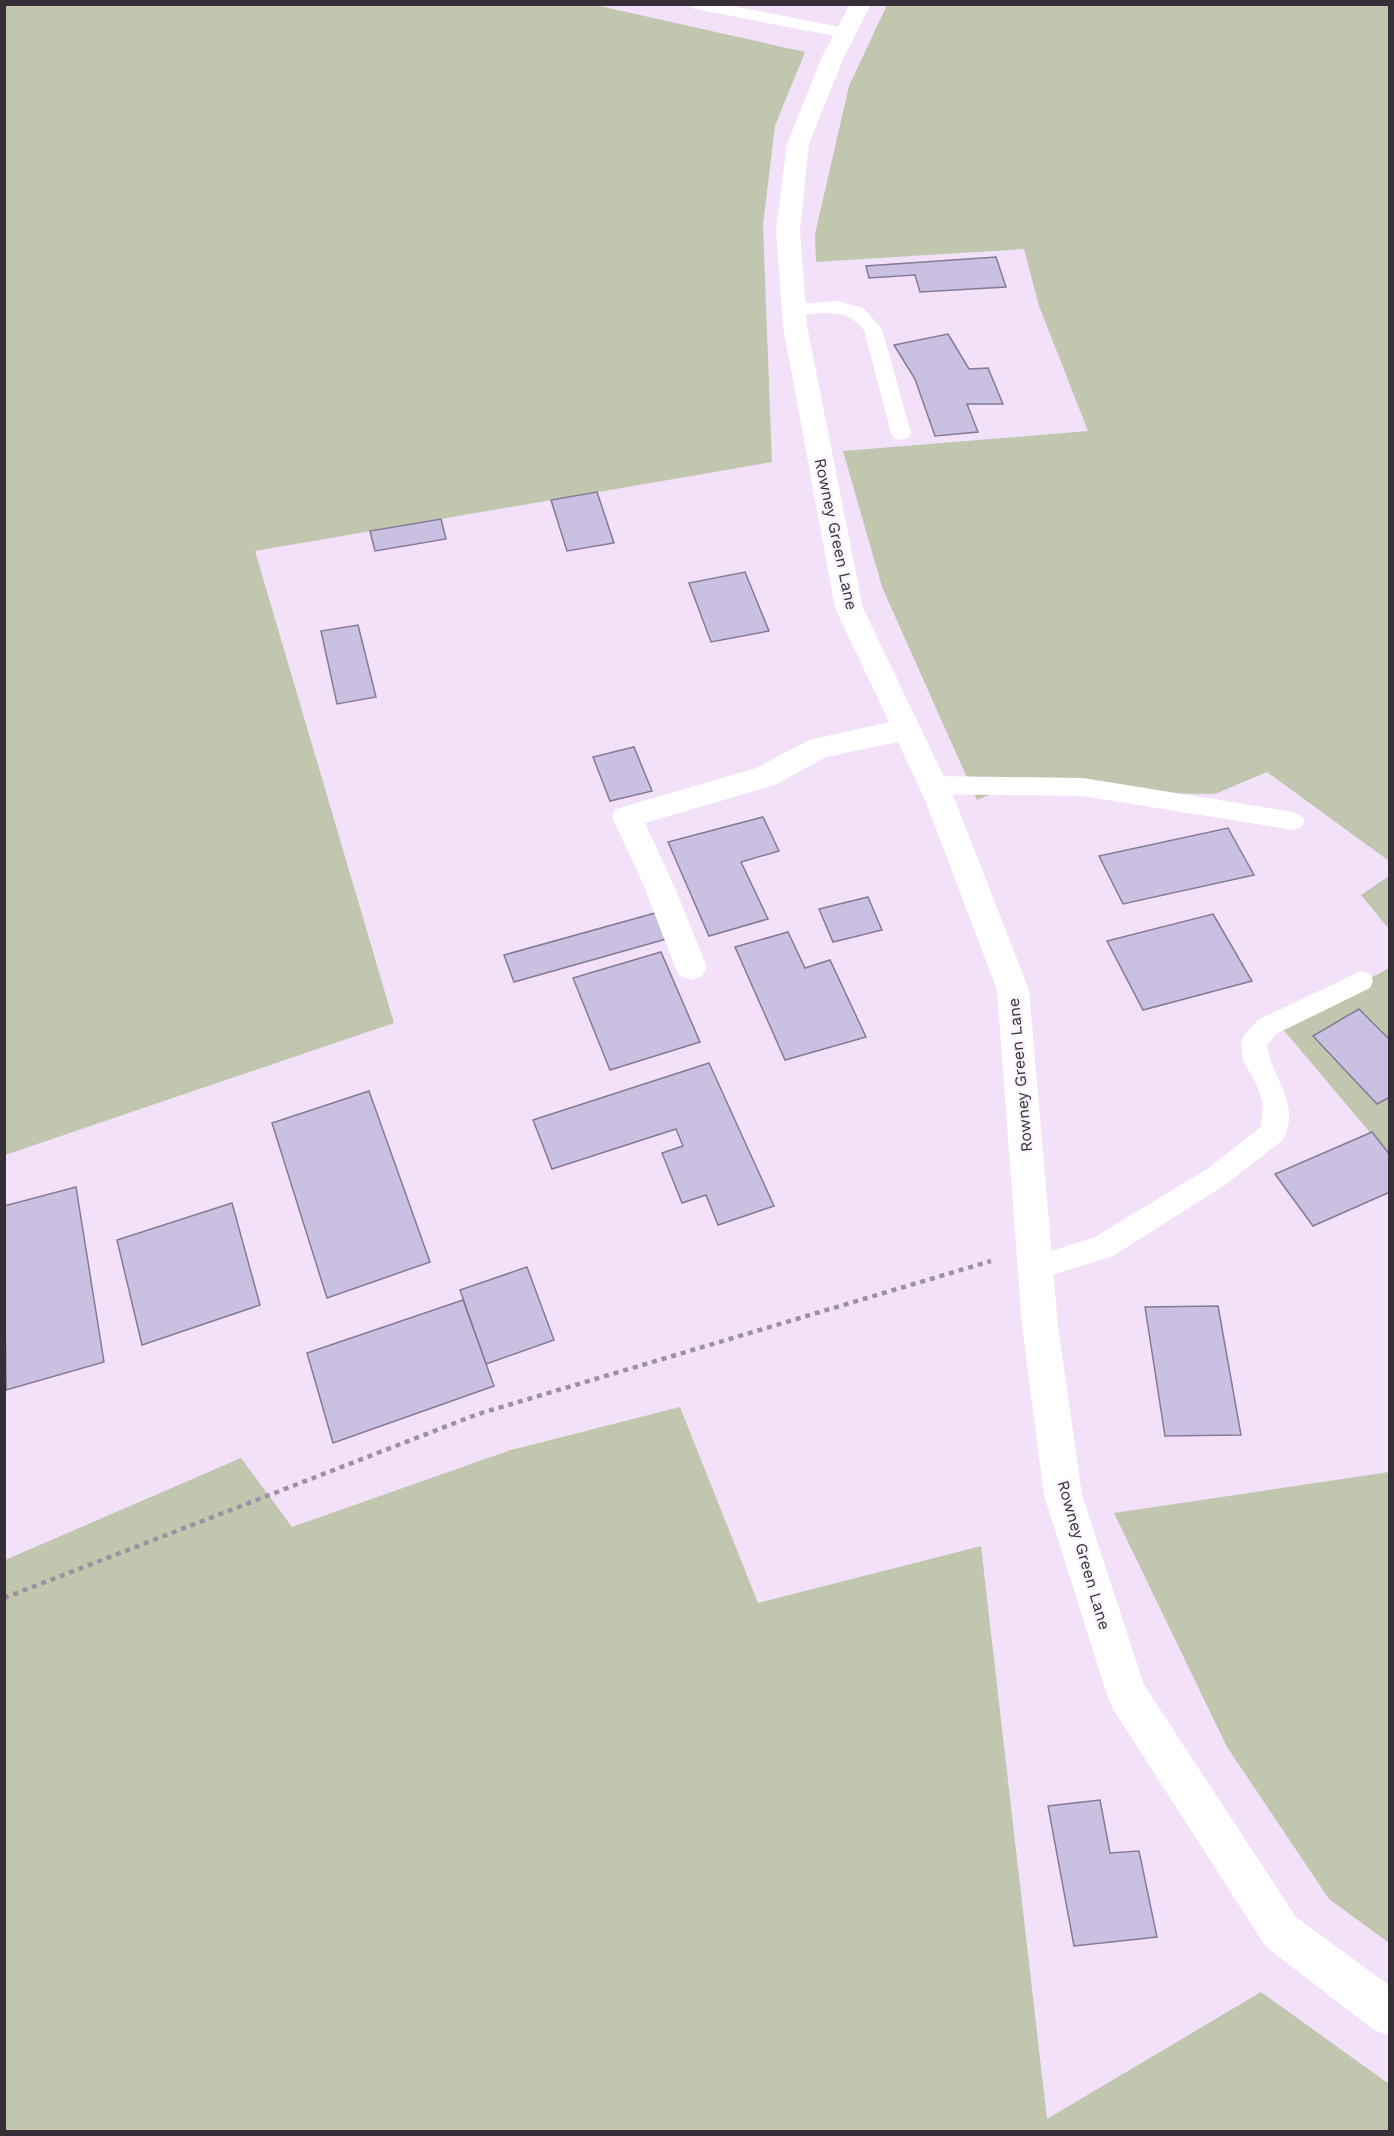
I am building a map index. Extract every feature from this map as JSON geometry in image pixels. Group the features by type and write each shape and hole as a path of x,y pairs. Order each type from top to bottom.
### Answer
{"street":[{"name":"Rowney Green Lane","path":"861,4 833,57 798,144 788,230 794,310 823,480 849,608 933,785 1013,990 1040,1326 1063,1496 1127,1695 1281,1932 1389,2014"},
{"path":"691,967 659,886 627,817 765,777 819,748 906,729"}],"lane":[{"path":"695,4 846,33"},
{"path":"794,310 843,307 864,315 873,329 901,433"},
{"path":"933,785 1083,787 1293,821"},
{"path":"1035,1258 1103,1247 1216,1178 1274,1132 1276,1103 1267,1079 1256,1061 1254,1042 1267,1028 1361,981"}],"path":[{"path":"4,1598 478,1414 1035,1258"}],"green space":[{"path":"4,5 595,5 805,52 775,126 763,225 772,462 255,551 394,1023 5,1155"},
{"path":"887,5 1389,5 1389,861 1267,772 1215,794 996,792 977,800 882,587 843,451 1088,431 1039,306 1024,249 816,262 815,234 849,86"},
{"path":"1389,876 1389,929 1361,895"},
{"path":"1389,968 1389,1155 1281,1027"},
{"path":"680,1407 758,1603 981,1546 1047,2119 1261,1992 1389,2084 1389,2131 5,2131 5,1560 241,1458 292,1527 511,1450"},
{"path":"1390,1472 1389,1943 1329,1899 1227,1747 1114,1513"}],"building":[{"path":"996,257 1006,287 920,292 915,275 869,278 866,266"},
{"path":"948,334 969,369 988,368 1003,404 967,404 978,432 935,436 915,379 894,345"},
{"path":"597,492 614,543 567,551 551,500"},
{"path":"441,519 446,539 375,551 370,531"},
{"path":"745,572 769,631 711,642 689,583"},
{"path":"358,625 376,697 337,704 321,631"},
{"path":"634,747 652,791 610,801 593,757"},
{"path":"763,817 779,851 741,862 768,919 709,936 668,842"},
{"path":"1228,828 1254,875 1123,904 1099,856"},
{"path":"868,897 882,930 833,942 819,909"},
{"path":"666,910 677,936 514,982 504,955"},
{"path":"1213,914 1252,981 1143,1010 1107,941"},
{"path":"788,932 805,968 830,960 866,1037 785,1060 735,947"},
{"path":"661,952 700,1042 610,1070 573,978"},
{"path":"1359,1009 1390,1040 1390,1097 1377,1104 1313,1036"},
{"path":"709,1063 774,1206 718,1225 706,1195 682,1203 662,1153 683,1146 676,1129 552,1169 533,1120"},
{"path":"369,1091 430,1262 327,1298 272,1123"},
{"path":"1372,1132 1390,1155 1390,1192 1313,1226 1275,1174"},
{"path":"76,1187 104,1362 6,1390 4,1206"},
{"path":"232,1203 260,1305 142,1345 117,1240"},
{"path":"527,1267 554,1340 486,1364 460,1290"},
{"path":"463,1300 494,1386 333,1443 307,1353"},
{"path":"1218,1306 1241,1435 1165,1436 1145,1307"},
{"path":"1100,1800 1110,1853 1139,1851 1157,1937 1074,1946 1048,1806"}]}
